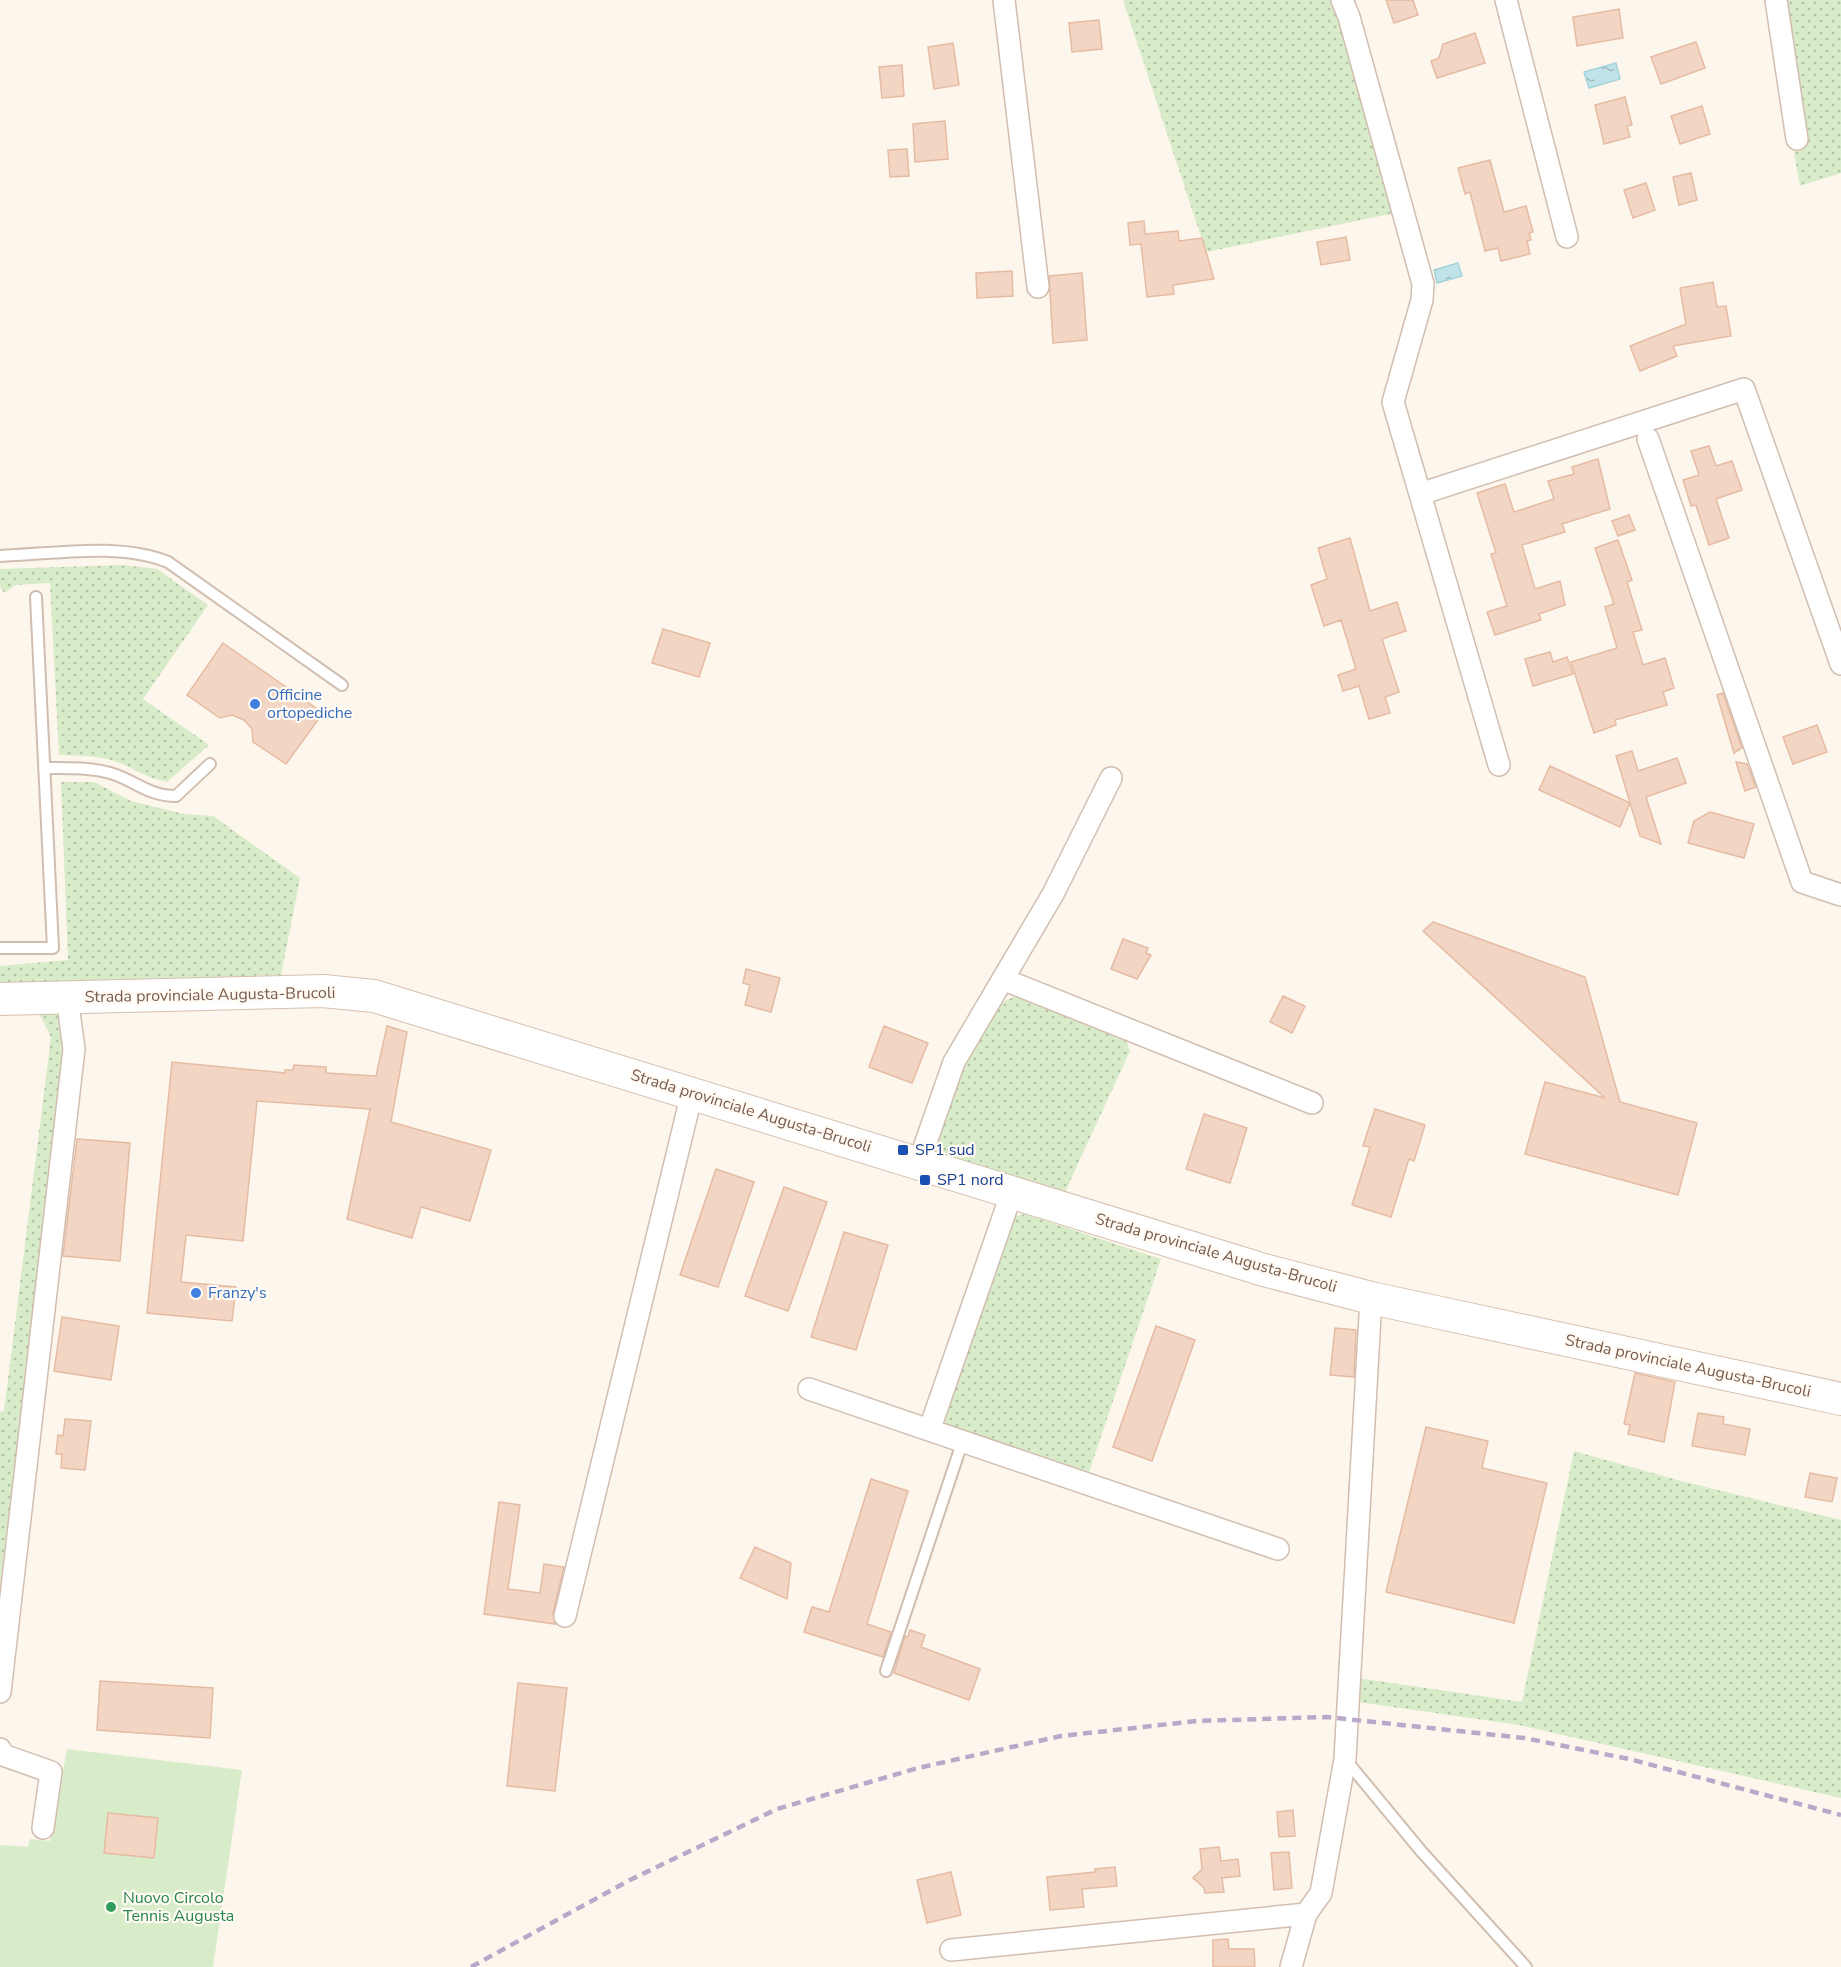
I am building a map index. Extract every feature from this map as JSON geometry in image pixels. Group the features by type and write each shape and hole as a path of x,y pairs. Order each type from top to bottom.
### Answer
{"main road":[{"name":"Strada provinciale Augusta-Brucoli","path":"0,999 323,991 374,996 1264,1270 1371,1298 1841,1399"}],"street":[{"path":"1004,0 1038,287"},
{"path":"1342,0 1349,17 1423,284 1422,300 1393,402 1499,765"},
{"path":"1506,0 1567,237"},
{"path":"1776,0 1797,139"},
{"path":"1420,494 1744,389 1841,664"},
{"path":"1648,439 1802,882 1841,895"},
{"path":"919,1162 954,1062 981,1014 1005,980 1022,943 1053,894 1111,778"},
{"path":"1005,980 1312,1103"},
{"path":"0,1692 74,1049 67,997"},
{"path":"565,1616 692,1093"},
{"path":"930,1428 1012,1192"},
{"path":"1291,1967 1306,1914 1321,1893 1345,1759 1371,1298"},
{"path":"809,1389 963,1439 1278,1549"},
{"path":"0,1749 3,1755 51,1772 43,1828"},
{"path":"951,1950 1306,1914"}],"lane":[{"path":"0,556 132,551 154,556 168,562 342,685"},
{"path":"0,948 53,948 36,597"},
{"path":"44,768 93,769 113,774 160,796 176,796 210,764"},
{"path":"886,1671 963,1439"},
{"path":"1345,1759 1422,1851 1526,1967"}],"green space":[{"path":"1123,0 1334,0 1395,213 1206,252"},
{"path":"1786,0 1841,0 1841,173 1800,186 1794,152 1806,145"},
{"path":"123,565 157,569 208,605 143,699 209,745 167,782 105,758 59,755 50,583 16,585 4,593 0,586 0,569"},
{"path":"61,782 94,782 131,801 184,814 213,816 300,878 281,975 0,983 0,966 68,960"},
{"path":"1017,996 1127,1042 1130,1051 1064,1194 933,1153 953,1088 973,1040 986,1020 1001,1005"},
{"path":"39,1013 58,1013 67,1043 0,1585 0,1412 4,1411 51,1037"},
{"path":"1025,1214 1161,1259 1088,1475 950,1429 942,1417 1011,1217"},
{"path":"1574,1451 1681,1481 1841,1520 1841,1798 1519,1725 1358,1702 1357,1678 1522,1702"},
{"name":"Nuovo Circolo Tennis Augusta","path":"67,1749 242,1770 213,1967 0,1967 0,1845 28,1847 30,1839 50,1841"}],"water":[{"path":"1616,63 1620,79 1589,88 1584,72"},
{"path":"1458,263 1462,276 1437,283 1434,270"}],"building":[{"path":"1386,0 1413,0 1418,15 1394,23"},
{"path":"1619,9 1623,38 1577,46 1573,17"},
{"path":"1099,20 1102,49 1072,52 1069,23"},
{"path":"1475,33 1485,63 1437,78 1431,61 1439,58 1443,44"},
{"path":"1696,42 1705,68 1661,84 1651,57"},
{"path":"953,43 959,85 934,89 928,47"},
{"path":"902,65 904,96 882,98 879,67"},
{"path":"1625,97 1632,125 1627,126 1630,137 1604,144 1595,105"},
{"path":"1702,106 1710,134 1680,144 1671,116"},
{"path":"945,121 948,159 915,162 913,124"},
{"path":"907,149 909,176 890,177 888,150"},
{"path":"1490,160 1504,212 1526,206 1533,232 1529,233 1531,240 1527,241 1530,254 1501,261 1498,248 1485,251 1470,192 1465,194 1458,168"},
{"path":"1691,173 1697,200 1679,205 1673,177"},
{"path":"1646,183 1655,210 1633,218 1624,190"},
{"path":"1144,221 1145,234 1178,231 1179,241 1202,238 1214,279 1173,285 1174,294 1147,297 1141,244 1130,245 1128,223"},
{"path":"1346,237 1350,260 1321,265 1317,242"},
{"path":"1012,271 1013,296 977,298 976,273"},
{"path":"1082,273 1087,340 1053,343 1049,276"},
{"path":"1713,282 1717,307 1726,306 1731,336 1673,346 1677,356 1640,371 1630,346 1686,324 1680,288"},
{"path":"1709,446 1716,466 1732,461 1742,490 1716,499 1729,538 1709,545 1696,505 1691,506 1683,480 1699,475 1691,451"},
{"path":"1598,459 1610,509 1562,524 1565,532 1522,545 1535,589 1560,581 1565,605 1539,614 1541,620 1495,635 1487,612 1507,606 1491,554 1496,553 1477,493 1505,484 1514,512 1554,499 1548,481 1574,474 1572,467"},
{"path":"1629,515 1635,530 1618,536 1612,521"},
{"path":"1350,538 1370,611 1397,602 1406,631 1382,639 1399,692 1385,697 1390,713 1369,719 1359,686 1343,691 1338,675 1356,669 1341,620 1324,626 1311,585 1327,579 1318,548"},
{"path":"1618,540 1632,580 1627,582 1642,630 1633,632 1643,665 1665,658 1674,688 1663,692 1667,705 1615,720 1616,725 1594,733 1571,662 1617,648 1605,607 1614,604 1595,548"},
{"path":"663,629 710,643 699,677 652,663"},
{"name":"Officine ortopediche","path":"223,643 323,713 286,764 253,742 252,729 244,720 232,715 220,718 187,695"},
{"path":"1550,652 1553,662 1567,657 1573,674 1533,686 1525,659"},
{"path":"1723,693 1742,748 1734,753 1717,695"},
{"path":"1817,725 1827,752 1793,764 1783,737"},
{"path":"1632,751 1638,771 1677,758 1686,783 1646,797 1661,844 1640,836 1616,756"},
{"path":"1736,762 1747,764 1756,787 1745,791"},
{"path":"1550,766 1630,803 1620,827 1539,790"},
{"path":"1710,812 1754,824 1744,858 1688,843 1694,821"},
{"path":"1433,922 1585,977 1620,1102 1697,1123 1678,1195 1525,1154 1545,1082 1605,1098 1423,931"},
{"path":"1123,939 1148,948 1146,953 1151,955 1137,979 1111,969"},
{"path":"746,969 780,978 771,1012 745,1005 750,985 743,983"},
{"path":"1283,996 1305,1006 1292,1033 1270,1022"},
{"path":"387,1026 407,1032 391,1122 491,1150 470,1221 421,1207 412,1238 347,1219 370,1109 257,1101 243,1241 186,1235 181,1282 236,1287 232,1321 147,1313 172,1062 285,1073 285,1070 293,1070 294,1065 326,1067 326,1073 376,1076"},
{"path":"884,1026 928,1043 912,1083 869,1067"},
{"path":"1375,1109 1425,1125 1414,1161 1409,1159 1391,1217 1352,1205 1370,1147 1363,1146"},
{"path":"1204,1114 1247,1128 1230,1183 1186,1169"},
{"path":"77,1139 130,1143 120,1261 63,1256"},
{"path":"716,1169 754,1182 718,1287 680,1275"},
{"path":"784,1187 827,1202 788,1311 745,1296"},
{"path":"844,1232 888,1245 856,1350 811,1337"},
{"path":"62,1317 119,1326 111,1380 54,1371"},
{"path":"1156,1326 1195,1340 1152,1461 1113,1447"},
{"path":"1335,1328 1356,1330 1354,1377 1330,1375"},
{"path":"1635,1373 1675,1382 1664,1442 1628,1434 1630,1425 1624,1424"},
{"path":"1698,1413 1724,1417 1723,1424 1750,1429 1745,1455 1692,1446"},
{"path":"65,1419 91,1421 85,1470 61,1468 62,1454 56,1454 58,1435 63,1436"},
{"path":"1426,1427 1488,1441 1482,1468 1547,1483 1514,1623 1386,1592"},
{"path":"1810,1473 1837,1478 1832,1502 1805,1497"},
{"path":"871,1479 908,1491 867,1624 891,1632 883,1657 804,1632 812,1607 829,1612"},
{"path":"499,1502 520,1505 508,1589 540,1593 544,1564 564,1567 553,1613 555,1624 484,1614"},
{"path":"755,1547 791,1563 787,1599 740,1578"},
{"path":"910,1630 925,1635 921,1647 980,1669 969,1700 894,1673 905,1636 908,1637"},
{"path":"100,1681 213,1688 210,1738 97,1730"},
{"path":"518,1683 567,1688 555,1791 507,1786"},
{"path":"1293,1810 1295,1836 1279,1837 1277,1812"},
{"path":"108,1813 158,1818 154,1858 104,1853"},
{"path":"1219,1847 1221,1861 1238,1859 1240,1876 1222,1878 1224,1892 1205,1893 1204,1888 1193,1878 1202,1869 1200,1849"},
{"path":"1289,1852 1292,1888 1274,1890 1271,1853"},
{"path":"1115,1867 1117,1886 1082,1889 1084,1907 1050,1910 1047,1877 1095,1872 1095,1869"},
{"path":"951,1872 961,1915 927,1923 917,1880"},
{"path":"1228,1939 1229,1949 1254,1949 1255,1967 1213,1967 1213,1940"}],"railway":[{"path":"471,1967 630,1880 777,1809 918,1768 1061,1736 1197,1721 1327,1717 1524,1738 1629,1759 1841,1815"}],"place":[{"name":"Officine ortopediche","path":"255,704"},
{"name":"SP1 sud","path":"903,1150"},
{"name":"SP1 nord","path":"925,1180"},
{"name":"Franzy's","path":"196,1293"},
{"name":"Nuovo Circolo Tennis Augusta","path":"111,1907"}]}
